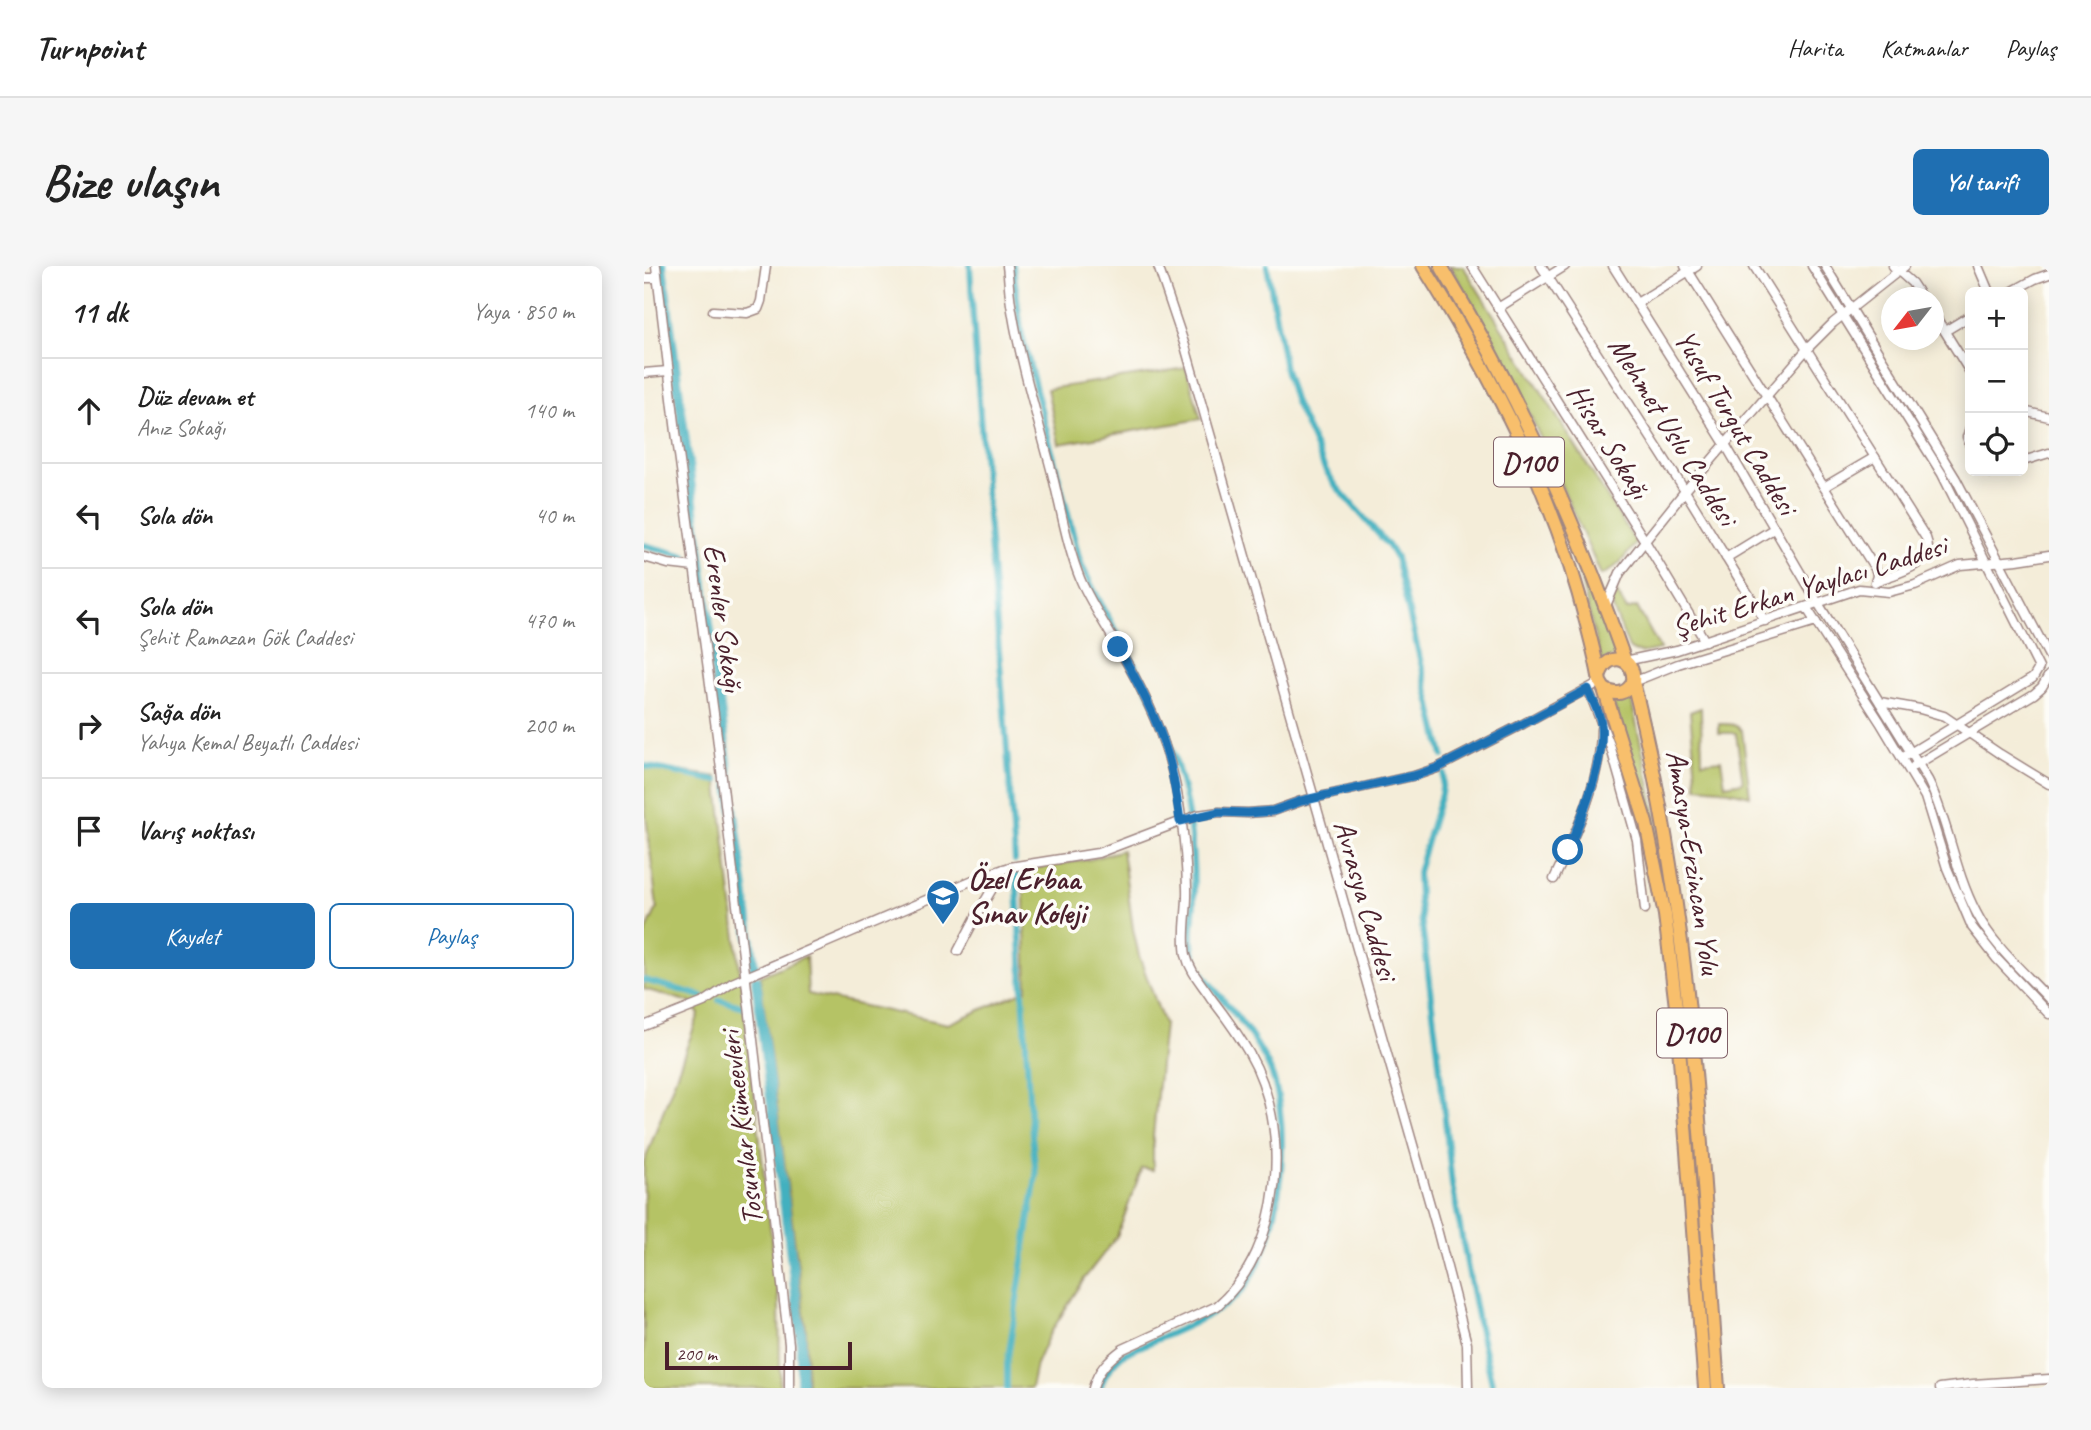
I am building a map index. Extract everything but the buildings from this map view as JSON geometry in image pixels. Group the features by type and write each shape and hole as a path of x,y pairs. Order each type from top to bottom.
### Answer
{"highway":[{"name":"Amasya-Erzincan Yolu","path":"1423,266 1481,365 1536,477 1558,529 1572,569 1601,681 1646,822 1665,915 1676,1007 1705,1388"},
{"name":"D100","path":"1441,266 1490,350 1522,414 1596,584 1625,661"},
{"path":"1609,661 1625,661 1633,670 1633,682 1628,689 1612,693 1601,681 1603,666 1609,661"},
{"name":"Amasya-Erzincan Yolu","path":"1633,682 1663,817 1684,958 1697,1092 1718,1388"}],"street":[{"name":"Erenler Sokağı","path":"656,266 746,977"},
{"path":"713,311 747,313 758,309 766,266"},
{"path":"1007,266 1011,308 1019,347 1074,560 1088,595 1132,672 1156,721 1169,760 1181,821 1187,880 1186,957 1195,975 1255,1063 1265,1086 1275,1142 1274,1191 1260,1244 1252,1263 1229,1295 1217,1306 1200,1315 1123,1349 1104,1365 1093,1388"},
{"name":"Avrasya Caddesi","path":"1158,266 1185,346 1458,1308 1467,1344 1468,1388"},
{"name":"Hisar Sokağı","path":"1472,266 1705,640"},
{"name":"Mehmet Uslu Caddesi","path":"1541,266 1765,621"},
{"path":"1498,308 1565,266"},
{"name":"Yusuf Turgut Caddesi","path":"1613,266 1725,444 1818,603 1912,752 1936,796 1959,872 1976,913 1997,943 2049,999"},
{"path":"1637,303 1686,268 1697,266"},
{"path":"1754,266 1929,546 1928,553 1916,565 1876,581 1870,590"},
{"path":"1812,266 1942,474 2037,662 2038,672 2033,678 1902,758"},
{"path":"1825,266 1956,479 2049,656"},
{"path":"1978,266 1987,287"},
{"path":"1686,268 1875,570 1876,581"},
{"path":"1605,608 1620,573 1685,491 1807,349 1899,268 1915,287"},
{"path":"2020,287 2049,274"},
{"path":"644,278 657,278"},
{"path":"1965,319 1945,331 1965,364"},
{"path":"644,373 668,370"},
{"path":"2028,412 2049,417"},
{"path":"2028,459 2049,453"},
{"path":"1824,487 1875,457"},
{"path":"1726,558 1775,528"},
{"name":"Şehit Erkan Yaylacı Caddesi","path":"1625,661 1669,652 1859,589 1884,593 1901,589 1960,565 2049,555"},
{"path":"644,557 668,564 694,567"},
{"path":"1596,584 1620,573"},
{"path":"1806,607 1925,797 1947,868 1972,927 1997,959 2049,1014"},
{"name":"Şehit Erkan Yaylacı Caddesi","path":"1633,682 1678,664 1816,622"},
{"path":"1909,769 2034,694 2042,687 2049,674"},
{"path":"746,977 926,898 1004,869 1098,853 1198,815 1273,811 1430,771 1601,681"},
{"path":"1588,689 1616,766 1637,841 1645,909"},
{"path":"1880,702 1934,713 1958,724 2049,784"},
{"path":"1554,879 1590,792 1600,747 1601,722"},
{"path":"958,951 1004,869"},
{"name":"Tosunlar Kümeevleri","path":"644,1026 704,1002 746,977 789,1344 789,1388"},
{"path":"1940,1388 2049,1379"}],"green space":[{"path":"1429,266 1435,266 1495,373 1531,447 1619,655 1601,661 1580,576 1561,525"},
{"path":"1450,266 1463,266 1636,543 1621,562 1607,572 1601,575 1532,419 1488,330"},
{"path":"1186,368 1201,419 1059,444 1047,389"},
{"path":"1617,593 1627,610 1637,607 1660,649 1640,652 1629,648 1611,603"},
{"path":"1630,694 1656,815 1678,952 1698,1166 1695,1166 1678,984 1652,822 1612,700"},
{"path":"1701,708 1702,762 1721,760 1725,785 1743,782 1736,733 1719,733 1719,724 1732,724 1737,727 1742,731 1750,796 1697,787 1690,712"},
{"path":"644,766 717,777 779,1302 779,1388 644,1388 644,1163 699,1014 689,1002 644,989 644,936 657,908 644,799"},
{"path":"1122,850 1139,956 1164,1024 1153,1136 1153,1170 1142,1168 1117,1236 1084,1279 1048,1337 1036,1364 1031,1388 807,1388 806,1328 760,976 806,956 808,994 948,1024 1027,990 1023,870 1092,859"}],"waterway":[{"path":"662,266 754,967"},
{"path":"970,266 1015,860"},
{"path":"1013,266 1021,331 1080,561 1150,694 1178,768 1191,839 1194,897 1192,941 1196,962 1266,1060 1277,1094 1281,1123 1282,1156 1273,1223 1263,1254 1250,1280 1233,1299 1209,1315 1124,1354 1109,1369 1100,1388"},
{"path":"1267,266 1285,369 1294,400 1325,469 1396,558 1443,756"},
{"path":"644,545 685,556"},
{"path":"644,766 717,781"},
{"path":"1444,774 1441,794 1418,872 1419,900 1452,1185 1493,1388"},
{"path":"1007,1388 1007,1364 1036,1176 1016,871"},
{"path":"644,980 702,996"},
{"path":"756,980 801,1334 801,1388"},
{"path":"719,1000 745,1007"}],"place":[{"name":"Özel Erbaa Sınav Koleji","path":"943,926"}],"route":[{"path":"1118,647 1141,689 1164,742 1176,789 1180,821 1219,812 1273,811 1301,801 1417,775 1437,768 1588,689 1601,722 1600,747 1590,792 1568,850"}]}
